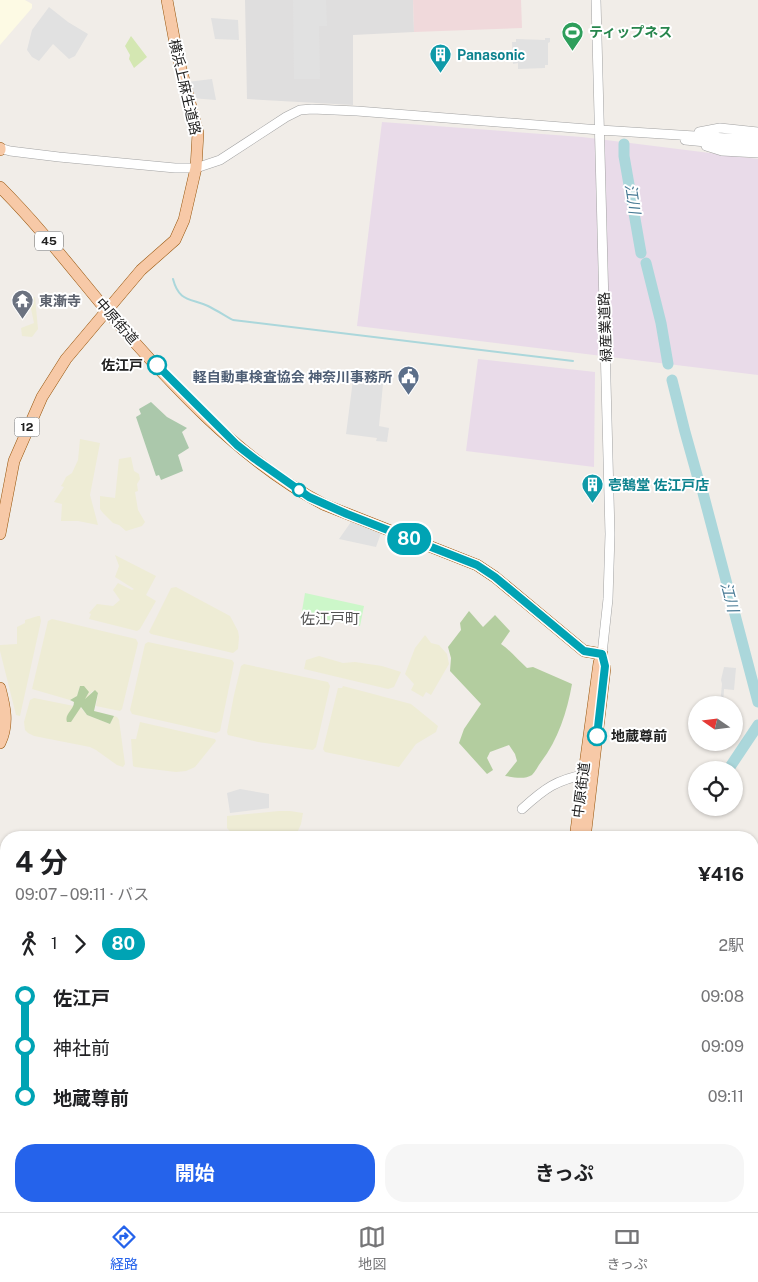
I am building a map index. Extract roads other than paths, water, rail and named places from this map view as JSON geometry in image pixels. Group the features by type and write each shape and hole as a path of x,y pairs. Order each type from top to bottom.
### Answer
{"main road":[{"name":"横浜上麻生道路","path":"0,532 14,461 36,407 52,379 66,359 141,270 175,240 184,220 196,168 198,133 178,54 167,0"},
{"name":"中原街道","path":"0,188 37,226 108,311 173,383 237,445 309,497 477,565 495,577 584,651 602,654 605,666 588,774 576,831"},
{"path":"0,688 5,708 6,723 0,742"},
{"name":"中原街道","path":"585,831 588,774"},
{"path":"0,1086 0,1106"}],"street":[{"name":"緑産業道路","path":"596,0 610,534 608,599 602,654"},
{"path":"0,149 59,157 175,168 196,168 220,160 286,117 300,110 312,109 600,130 758,147"},
{"path":"686,138 720,128 758,132"},
{"path":"686,138 758,140"},
{"path":"686,138 722,151 758,154"},
{"path":"522,809 548,786 588,774"}],"waterway":[{"name":"江川","path":"624,144 624,156 641,253"},
{"name":"江川","path":"646,263 661,323 668,364"},
{"path":"173,279 178,292 182,296 208,306 233,320 573,361"},
{"name":"江川","path":"672,380 699,482"},
{"name":"江川","path":"703,493 758,702"},
{"name":"江川","path":"734,761 758,725"}],"place":[{"name":"ティップネス","path":"573,51"},
{"name":"Panasonic","path":"441,74"},
{"name":"東漸寺","path":"23,320"},
{"name":"佐江戸","path":"157,365"},
{"name":"軽自動車検査協会 神奈川事務所","path":"408,396"},
{"name":"壱鵠堂 佐江戸店","path":"592,504"},
{"name":"地蔵尊前","path":"597,736"}],"district":[{"name":"佐江戸町","path":"330,618"}]}
